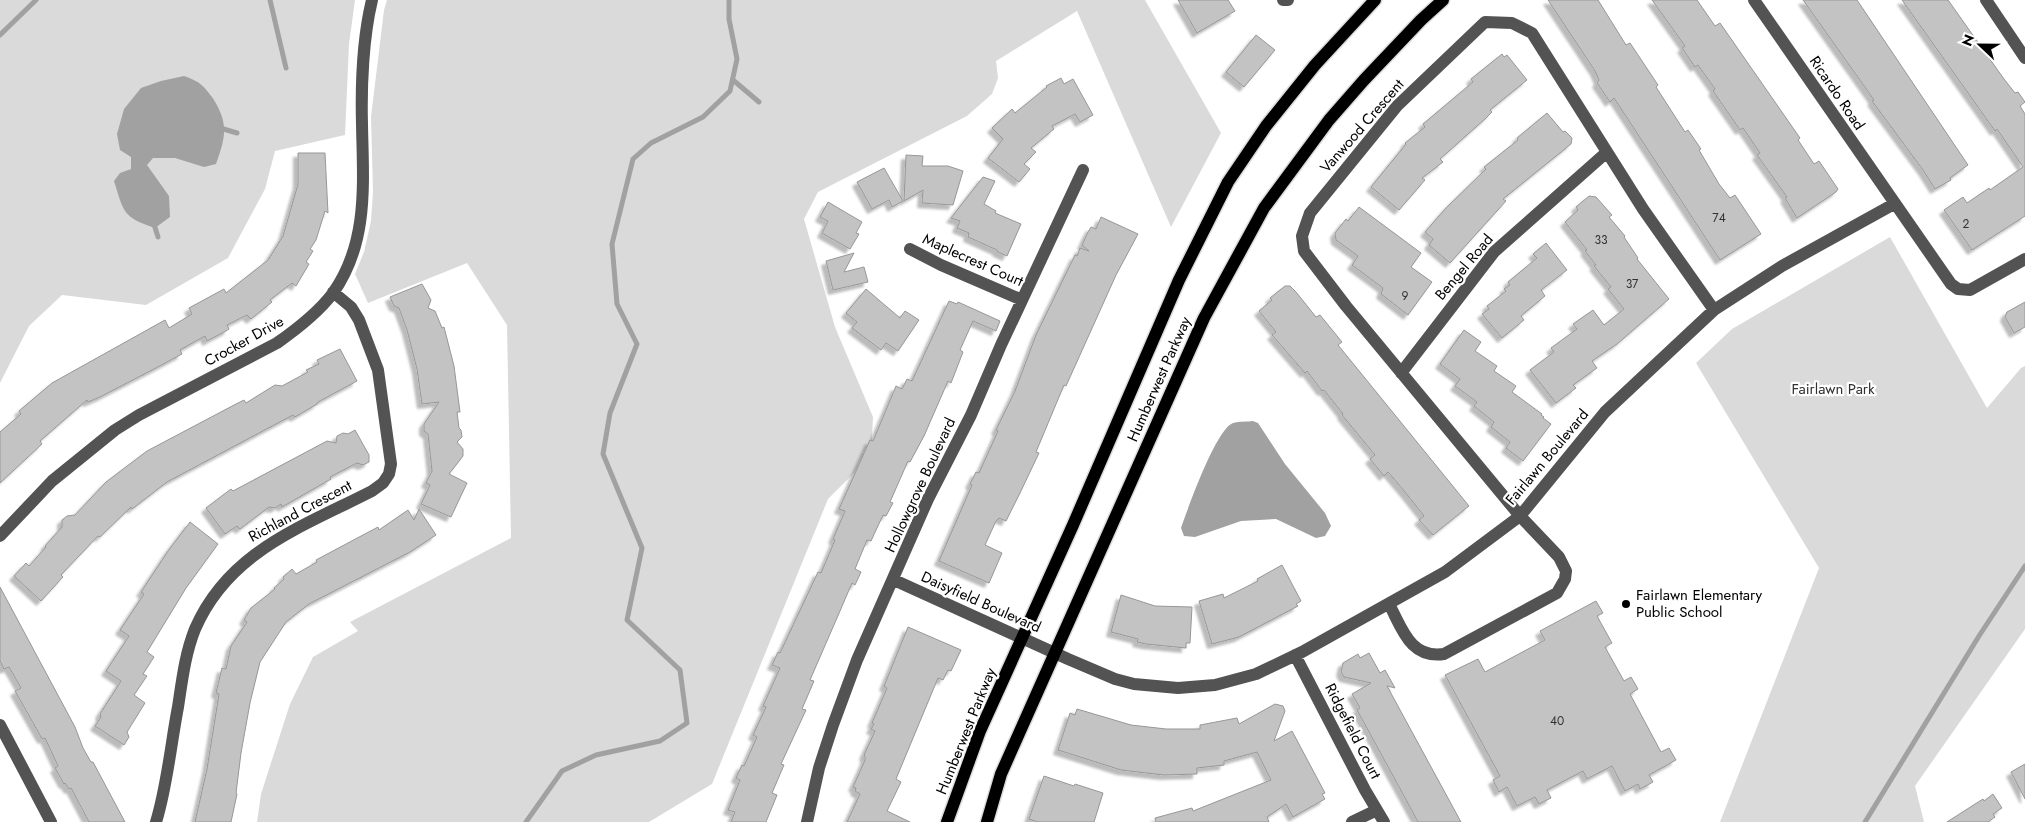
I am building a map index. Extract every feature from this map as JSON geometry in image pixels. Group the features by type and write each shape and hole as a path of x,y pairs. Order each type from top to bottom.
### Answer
{"main road":[{"name":"Humberwest Parkway","path":"947,822 980,731 1023,638 1178,280 1228,182 1266,126 1302,80 1375,0"},
{"name":"Humberwest Parkway","path":"987,822 1001,774 1204,318 1264,208 1346,100 1421,20 1443,0"}],"street":[{"name":"Crocker Drive","path":"0,536 52,481 115,430 139,415 277,343 307,320 333,292 352,255 361,221 364,183 363,79 372,0"},
{"path":"1283,0 1288,0"},
{"name":"Ricardo Road","path":"1754,0 1951,284 1958,289 1970,290 2025,259"},
{"path":"1986,0 2025,58"},
{"name":"Vanwood Crescent","path":"1389,604 1411,643 1426,654 1435,656 1444,654 1557,593 1565,579 1563,564 1520,516 1401,373 1304,251 1302,236 1310,213 1397,106 1484,22 1512,24 1532,33 1643,208 1714,310"},
{"name":"Bengel Road","path":"1401,373 1494,252 1607,152"},
{"name":"Hollowgrove Boulevard","path":"807,822 832,725 847,684 928,499 971,415 1001,344 1082,170"},
{"name":"Fairlawn Boulevard","path":"1056,653 1124,682 1178,688 1215,685 1238,680 1256,674 1296,654 1445,572 1520,516 1605,412 1714,310 1782,266 1894,204"},
{"name":"Maplecrest Court","path":"910,249 941,265 1022,300"},
{"name":"Richland Crescent","path":"156,822 188,651 205,610 228,578 255,553 271,542 372,491 383,483 389,474 391,456 378,370 359,320 351,307 333,292"},
{"name":"Daisyfield Boulevard","path":"894,580 1056,653"},
{"name":"Ridgefield Court","path":"1296,654 1384,822"},
{"path":"0,725 51,822"},
{"path":"1352,822 1377,810"}],"green space":[{"path":"0,0 355,0 349,44 345,135 275,151 265,189 228,258 146,305 62,295 29,326 0,383"},
{"path":"387,0 1145,0 1221,133 1171,227 1077,11 996,61 998,78 992,94 967,116 818,192 804,219 835,327 873,417 871,456 828,499 712,784 649,822 257,822 261,794 290,704 313,657 358,631 350,622 511,538 507,325 467,263 368,303 355,274 364,252 371,221 373,192 371,117 384,10"},
{"name":"Fairlawn Park","path":"1890,237 1987,408 2021,368 2025,366 2025,629 1915,786 1924,822 1720,822 1819,568 1696,363 1732,329"}],"shaded area":[{"path":"184,76 200,84 212,97 221,114 224,137 216,164 204,167 175,158 153,158 147,165 169,196 170,217 155,228 130,216 120,200 114,181 120,173 131,169 131,157 120,150 117,134 124,109 141,88"},
{"path":"1253,421 1258,423 1285,464 1325,513 1331,526 1325,536 1316,538 1276,519 1241,521 1195,537 1184,536 1181,528 1203,470 1219,439 1226,428 1233,423"}],"building":[{"path":"1178,0 1228,0 1235,11 1197,33"},
{"path":"1548,0 1598,0 1626,45 1630,43 1658,85 1656,87 1685,132 1688,130 1701,149 1699,150 1719,184 1730,198 1735,195 1761,234 1720,260 1614,98 1610,102 1597,83 1599,80 1595,71"},
{"path":"1652,0 1697,0 1715,26 1720,23 1800,138 1798,140 1814,164 1819,161 1838,189 1836,192 1797,218 1785,198 1787,197 1757,155 1760,153 1743,128 1740,130 1713,91 1715,89 1698,65 1695,67 1682,48 1685,46"},
{"path":"1803,0 1857,0 1968,165 1950,178 1951,180 1935,189"},
{"path":"1902,0 1948,0 2004,79 2015,93 2018,92 2025,102 2020,106 2025,114 2025,216 1972,250 1944,210 1963,197 1967,203 1989,188 1990,190 2023,167 1997,129 1995,131"},
{"path":"1256,35 1275,50 1244,87 1226,72"},
{"path":"1502,54 1504,57 1507,55 1527,80 1490,110 1492,112 1485,119 1440,159 1443,162 1422,178 1425,180 1399,210 1371,187 1405,143 1425,127 1423,124 1473,82 1471,79"},
{"path":"1061,78 1064,84 1073,79 1093,115 1080,122 1075,114 1052,126 1054,129 1031,148 1036,152 1024,164 1030,169 1019,182 988,158 1003,139 992,128 1012,109 1015,113 1046,86"},
{"path":"1547,113 1563,132 1565,131 1572,138 1571,144 1503,199 1506,201 1450,263 1429,245 1433,239 1425,232 1446,208 1486,169 1484,167 1518,140 1517,138"},
{"path":"298,153 325,153 328,213 325,211 316,240 310,249 313,251 306,262 309,264 296,286 292,283 270,300 272,302 251,319 247,315 227,325 229,329 226,331 207,341 205,336 180,350 182,354 100,397 88,402 87,400 40,441 42,444 0,483 0,432 21,414 19,411 52,383 165,320 169,328 192,314 189,308 224,289 226,293 268,260 283,236 298,184"},
{"path":"906,155 923,156 922,166 948,166 963,171 953,205 922,203 923,190 904,201"},
{"path":"884,168 903,201 892,207 889,200 872,209 857,182"},
{"path":"983,177 995,181 984,204 996,211 995,213 1021,224 1007,256 968,237 969,233 957,228 960,221 951,218"},
{"path":"1589,196 1596,197 1612,215 1609,217 1625,236 1637,259 1669,299 1617,344 1592,361 1597,368 1573,385 1576,388 1556,403 1530,370 1554,352 1551,348 1577,329 1573,324 1593,310 1604,325 1624,309 1608,289 1611,287 1594,266 1596,265 1585,251 1587,250 1565,222 1578,210 1576,207"},
{"path":"828,202 862,222 856,233 859,234 850,249 822,233 828,221 820,217"},
{"path":"1359,207 1421,253 1411,267 1432,282 1408,315 1381,294 1383,288 1352,265 1358,256 1336,240 1335,233"},
{"path":"1101,217 1138,234 1116,275 1066,386 1064,385 1036,452 1039,453 1020,493 1006,521 999,518 996,521 985,545 1002,553 989,583 939,561 972,485 970,484 976,472 979,473 998,431 996,430 1015,391 1036,335 1075,255 1077,256 1080,248 1089,251 1082,245 1091,227 1096,229"},
{"path":"1546,243 1567,270 1541,290 1545,296 1521,316 1524,320 1502,338 1482,314 1489,309 1487,306 1506,291 1504,289 1510,285 1508,282 1537,258 1533,254"},
{"path":"854,253 844,272 864,267 868,282 833,290 826,261"},
{"path":"422,284 431,300 428,308 435,311 442,328 444,327 454,366 460,412 457,412 462,437 457,442 463,449 463,456 449,474 467,483 451,517 421,504 430,485 426,483 432,471 428,434 424,431 424,424 439,402 422,404 417,369 407,330 399,308 394,306 390,297"},
{"path":"1285,286 1290,286 1296,292 1316,317 1320,315 1342,342 1338,345 1469,506 1433,535 1419,520 1424,516 1405,492 1388,472 1384,476 1370,459 1375,455 1324,390 1322,391 1307,371 1305,373 1272,335 1276,332 1259,311 1272,300 1270,298"},
{"path":"866,289 900,318 905,311 919,320 898,351 886,343 881,350 852,328 857,322 846,313"},
{"path":"949,301 957,304 958,302 1000,321 996,331 973,321 960,350 963,352 951,383 948,381 924,436 910,462 908,461 890,502 893,503 886,516 883,515 871,541 867,540 855,569 861,572 855,585 852,583 810,680 814,681 802,709 806,710 781,764 784,765 772,793 777,795 766,822 731,822 735,812 728,810 740,780 736,778 742,765 744,766 757,737 753,735 766,707 763,706 780,668 772,665 778,652 780,653 818,572 821,573 845,511 839,509 870,440 873,441 896,386 902,389 907,379 912,381"},
{"path":"2025,302 2025,327 2014,333 2005,317 2007,312"},
{"path":"1464,330 1481,342 1475,351 1497,366 1494,371 1516,386 1512,392 1542,414 1543,418 1551,424 1523,461 1506,448 1510,442 1491,427 1494,422 1474,406 1477,402 1455,386 1460,379 1440,364"},
{"path":"340,349 357,381 295,417 293,415 167,482 132,509 131,507 100,537 98,536 61,575 63,577 41,601 14,576 26,563 29,566 46,547 62,527 62,520 67,516 75,515 106,482 147,451 244,400 246,403 275,385 282,386 319,364 317,360"},
{"path":"355,430 369,455 369,462 363,465 357,463 330,477 331,479 282,507 281,504 275,508 269,507 240,529 237,526 225,534 206,508 231,489 233,491 327,441 336,443 337,436 343,433 348,434"},
{"path":"419,509 436,535 410,552 309,604 286,622 260,662 250,703 241,753 237,794 231,822 195,822 207,769 219,694 216,693 222,668 226,669 231,646 247,622 244,620 251,608 275,589 284,579 283,577 292,569 296,574 317,562 316,560 378,527 379,530 408,510 414,520"},
{"path":"190,522 218,544 186,588 147,652 154,657 143,674 147,676 134,695 145,703 127,732 129,737 124,745 95,726 101,717 100,714 121,681 106,671 129,636 120,630 144,594 141,592"},
{"path":"1282,565 1301,601 1296,604 1298,606 1239,637 1212,644 1199,601 1223,594 1224,598 1258,581 1257,579"},
{"path":"0,587 75,727 83,748 91,762 93,762 125,822 89,822 71,788 69,789 64,784 55,768 58,766 45,738 41,737 15,691 21,688 9,667 4,669 0,661"},
{"path":"1121,595 1155,606 1192,607 1190,643 1186,643 1186,648 1146,644 1137,642 1138,639 1111,632"},
{"path":"1596,601 1603,613 1597,616 1612,643 1605,647 1624,681 1631,677 1638,689 1630,694 1661,752 1669,748 1676,760 1649,775 1653,782 1640,789 1638,784 1625,791 1612,766 1587,779 1583,771 1547,790 1551,798 1539,804 1535,797 1517,806 1507,787 1499,792 1493,780 1500,776 1445,675 1478,659 1485,672 1545,640 1540,631"},
{"path":"908,627 961,650 951,671 948,670 943,680 938,678 896,779 901,782 887,811 910,822 847,822 860,794 853,787 875,731 871,729 874,724 872,723 887,688 884,686"},
{"path":"1369,653 1380,673 1385,670 1395,688 1387,686 1461,822 1418,822 1357,710 1360,708 1352,694 1371,683 1344,677 1341,672 1343,663 1358,654 1360,658"},
{"path":"1275,704 1283,706 1285,711 1274,741 1292,731 1325,793 1322,794 1325,799 1293,817 1286,804 1267,817 1269,822 1156,822 1155,818 1192,808 1193,811 1271,780 1257,752 1224,761 1224,765 1197,768 1197,774 1164,775 1121,770 1058,750 1070,713 1075,715 1077,709 1131,725 1166,729 1200,729 1200,725 1237,718 1239,724"},
{"path":"2025,764 2025,799 2011,772"},
{"path":"1044,776 1103,793 1094,822 1038,822 1029,819"},
{"path":"1993,794 2002,808 1993,814 1995,817 1988,822 1947,822 1983,799 1984,801"}],"waterway":[{"path":"0,35 36,0"},
{"path":"270,0 286,68"},
{"path":"526,822 562,771 596,755 660,741 687,723 680,670 627,620 642,548 603,454 610,413 637,344 617,304 612,244 633,159 651,143 703,117 730,91 737,59 729,19 729,0"},
{"path":"733,80 759,102"},
{"path":"220,128 237,133"},
{"path":"153,221 158,237"},
{"path":"1865,822 1979,636 2025,566"}],"place":[{"name":"Fairlawn Elementary Public School","path":"1626,604"}]}
